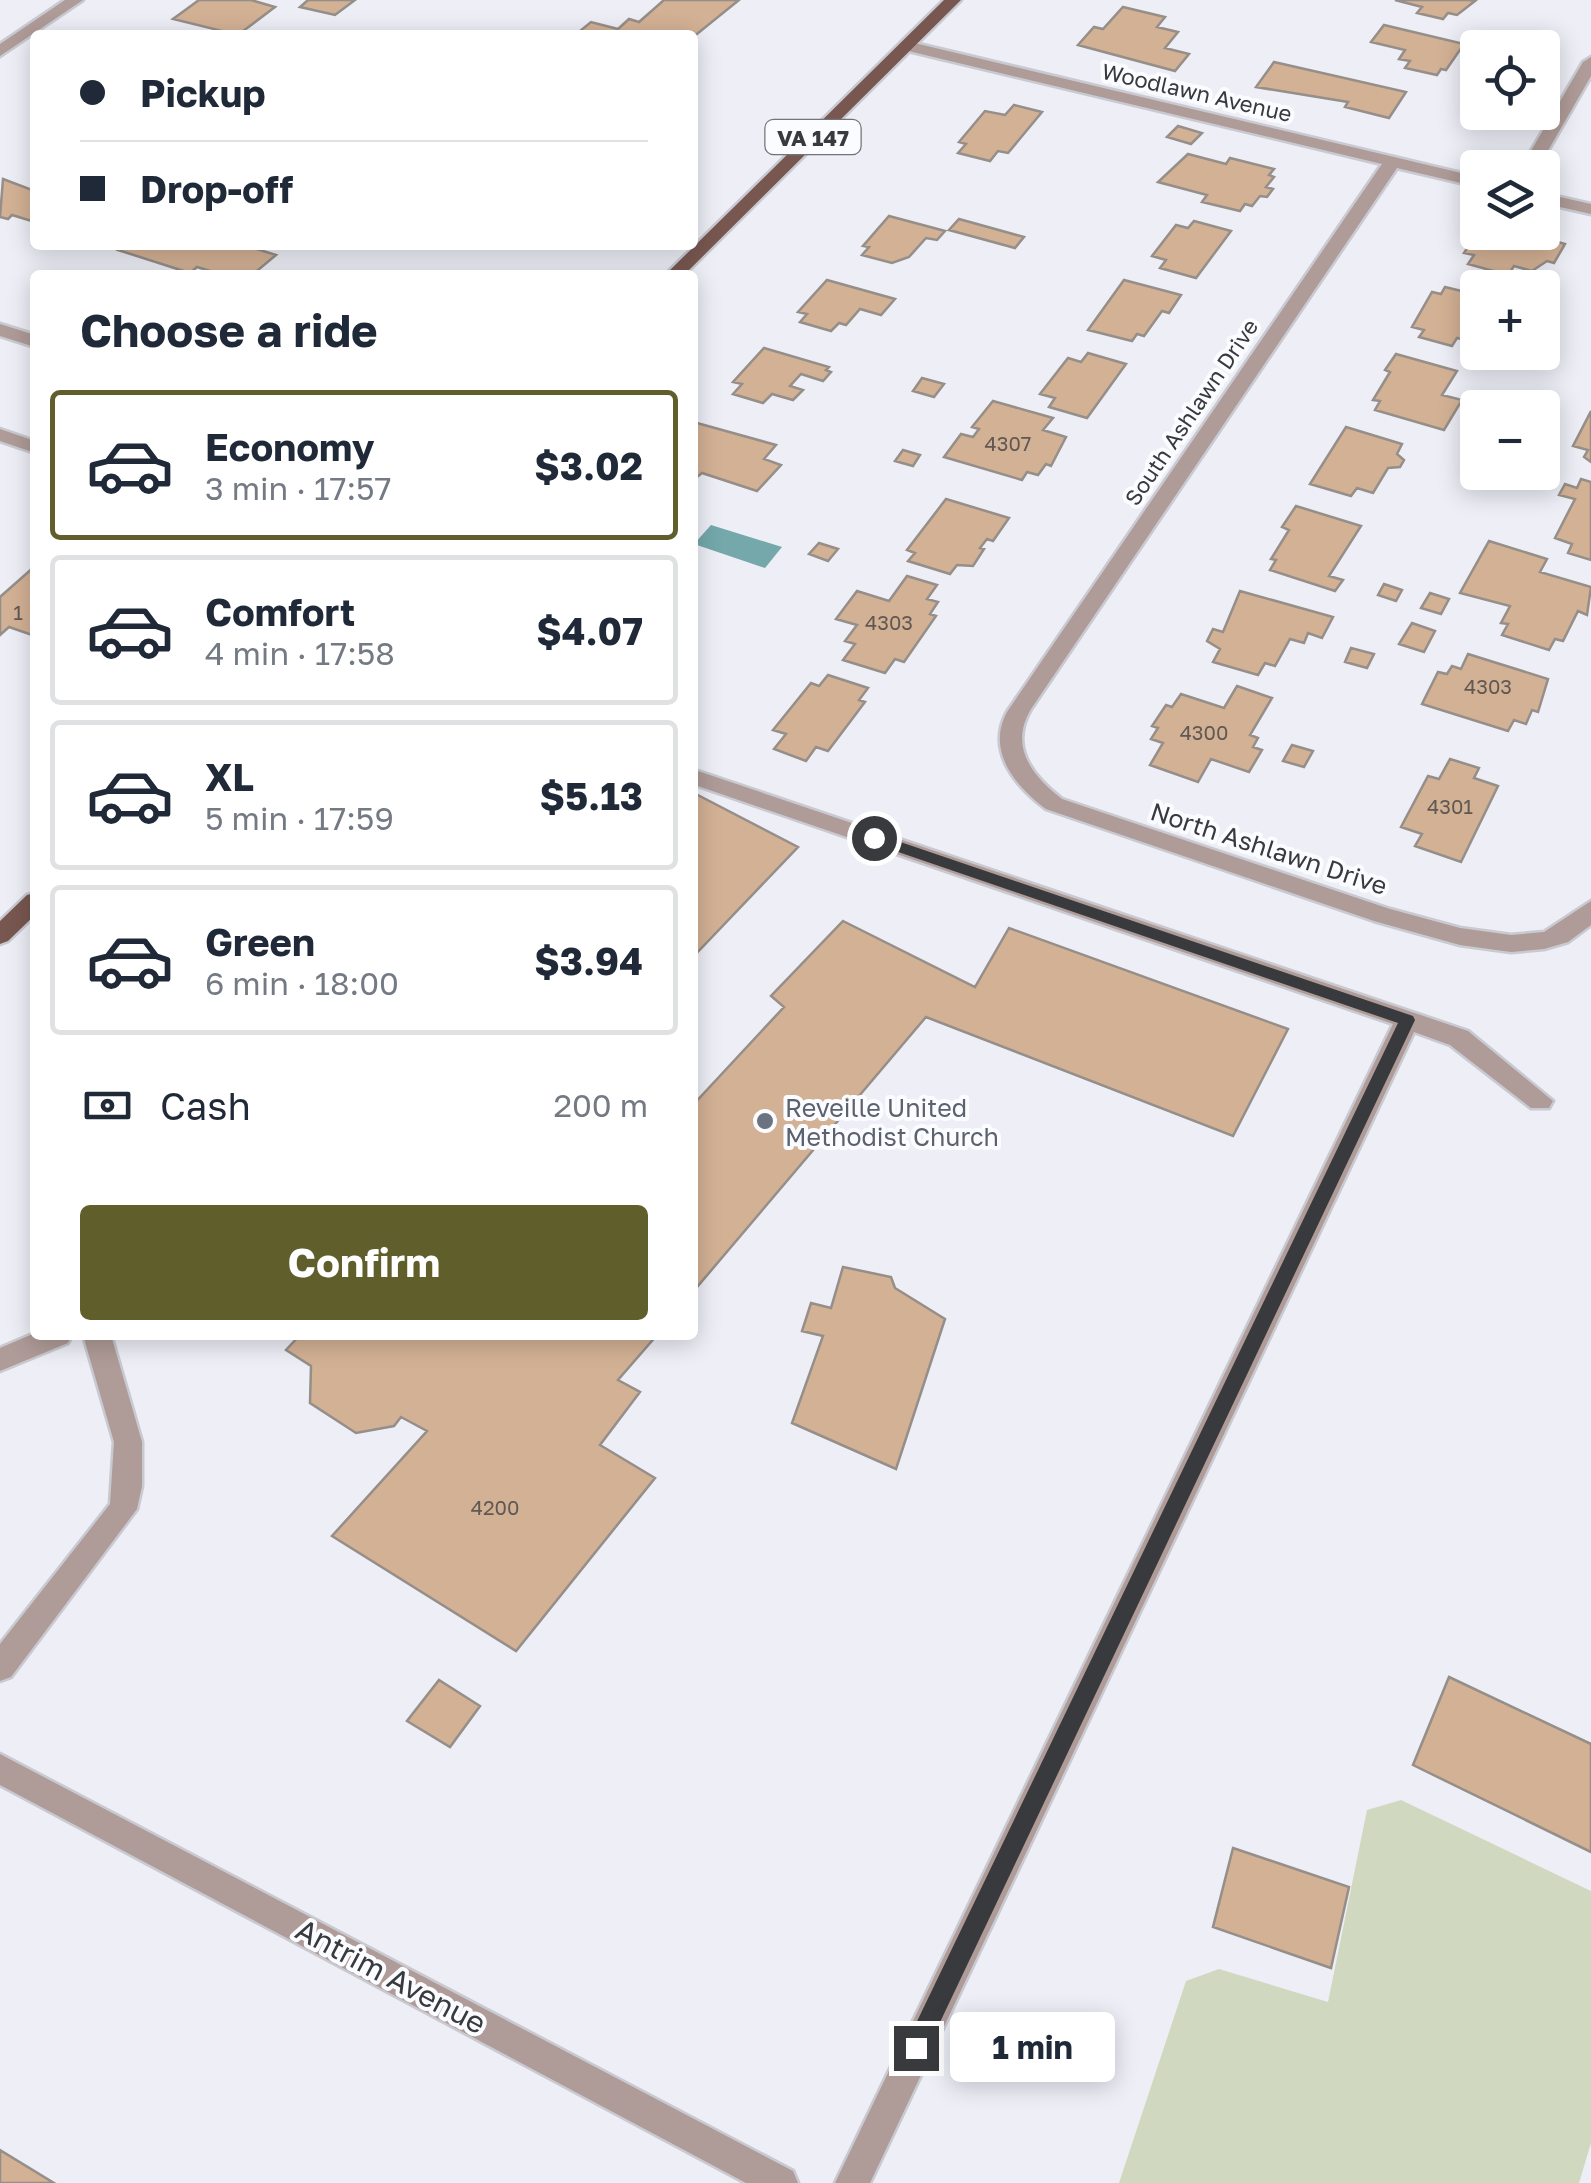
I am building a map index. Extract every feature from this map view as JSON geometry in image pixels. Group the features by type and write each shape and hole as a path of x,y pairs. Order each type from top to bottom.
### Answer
{"main road":[{"name":"VA 147","path":"679,270 953,0"},
{"path":"0,935 30,906"}],"street":[{"path":"32,30 75,0"},
{"path":"0,52 30,31"},
{"name":"Woodlawn Avenue","path":"906,46 1460,178"},
{"path":"1540,150 1591,62"},
{"name":"South Ashlawn Drive","path":"1032,691 1392,162"},
{"path":"1560,202 1591,209"},
{"path":"0,330 30,339"},
{"path":"0,436 30,445"},
{"name":"North Ashlawn Drive","path":"1032,691 1010,728 1011,748 1030,788 1054,804 1353,906 1473,938 1504,943 1548,939 1580,924 1591,908"},
{"path":"698,778 1458,1038 1540,1102"},
{"path":"852,2183 1407,1020"},
{"path":"0,1360 46,1340"},
{"path":"0,1668 123,1509 130,1484 132,1448 99,1340"},
{"name":"Antrim Avenue","path":"0,1769 781,2183"}],"green space":[{"path":"1401,1800 1591,1891 1591,2143 1579,2183 1119,2183 1186,1981 1219,1969 1328,2002 1367,1810"}],"water":[{"path":"711,525 782,547 765,568 698,545 698,540"}],"building":[{"path":"199,0 251,0 275,7 245,30 218,30 173,19"},
{"path":"308,0 355,0 335,15 300,7"},
{"path":"664,0 739,0 698,33 698,30 581,30 591,22 618,29 629,19 639,22"},
{"path":"1395,0 1475,1 1457,15 1448,13 1443,19 1417,13 1422,7"},
{"path":"1123,7 1165,17 1157,27 1178,32 1165,48 1189,54 1175,71 1078,45 1094,27 1103,29"},
{"path":"1384,25 1460,43 1460,50 1446,70 1441,69 1437,75 1405,68 1410,61 1399,59 1405,50 1371,42"},
{"path":"1274,62 1406,92 1389,118 1345,107 1348,102 1256,87"},
{"path":"1014,105 1042,112 1008,153 998,151 990,161 958,153 966,144 959,142 985,111 1005,115"},
{"path":"1178,126 1202,133 1191,144 1167,137"},
{"path":"1188,154 1226,164 1230,158 1274,169 1269,175 1274,177 1266,187 1273,189 1267,197 1260,196 1252,206 1245,204 1240,211 1202,202 1207,195 1158,182"},
{"path":"3,179 30,189 30,220 12,215 8,219 0,217"},
{"path":"889,216 945,231 937,240 926,238 909,257 892,263 862,255 869,247 863,246"},
{"path":"959,219 1024,237 1015,248 949,230"},
{"path":"1194,221 1231,231 1196,278 1160,268 1166,260 1152,256 1176,225 1188,228"},
{"path":"1560,243 1565,244 1554,263 1547,261 1534,270 1514,266 1511,270 1490,270 1468,264 1474,255 1464,253 1560,250"},
{"path":"118,250 260,250 276,255 258,270 181,270"},
{"path":"827,280 895,299 881,315 860,309 846,325 839,323 831,331 800,322 807,314 798,312"},
{"path":"1124,280 1181,295 1169,313 1162,311 1144,336 1137,334 1132,341 1088,330"},
{"path":"1445,287 1460,291 1460,339 1452,346 1419,337 1424,330 1412,327 1432,292 1441,294"},
{"path":"764,348 829,367 826,370 831,372 823,381 801,374 790,386 803,390 793,400 772,394 763,403 733,394 742,384 733,382"},
{"path":"1088,353 1126,364 1087,418 1049,407 1055,398 1040,394 1068,358 1081,362"},
{"path":"1396,354 1457,371 1442,395 1460,400 1460,403 1444,430 1375,410 1380,401 1373,400 1390,372 1385,370"},
{"path":"922,378 944,384 934,397 913,391"},
{"path":"993,401 1053,418 1043,430 1066,437 1051,466 1046,464 1038,475 1027,472 1022,480 944,457 961,434 973,437 979,429 972,427"},
{"path":"1591,411 1591,462 1584,457 1588,450 1573,446"},
{"path":"698,423 776,445 764,459 781,465 757,491 702,473 698,476"},
{"path":"1346,427 1402,444 1397,454 1404,460 1400,467 1388,468 1373,493 1357,488 1351,496 1310,484"},
{"path":"903,450 920,455 913,466 895,461"},
{"path":"1581,479 1591,482 1591,560 1568,553 1572,544 1555,538 1575,499 1559,495 1565,484 1577,488"},
{"path":"946,499 1009,518 993,541 987,539 980,548 984,549 973,566 957,565 950,574 908,561 915,553 907,550"},
{"path":"1296,506 1361,526 1329,576 1343,580 1335,591 1270,570 1276,560 1271,559 1289,530 1282,527"},
{"path":"1489,541 1547,559 1540,572 1591,587 1587,615 1578,611 1563,641 1555,639 1549,650 1502,635 1508,624 1501,623 1510,606 1460,593"},
{"path":"819,543 838,549 828,561 809,554"},
{"path":"30,570 30,634 9,627 0,635 0,597"},
{"path":"907,576 937,585 927,599 938,602 930,614 936,616 904,662 895,659 885,673 843,660 855,644 845,641 857,625 836,619 857,591 889,601"},
{"path":"1384,584 1402,590 1396,601 1378,595"},
{"path":"1240,591 1333,617 1322,638 1308,633 1304,643 1290,639 1275,666 1265,663 1258,675 1213,662 1220,649 1207,641 1213,629 1223,632"},
{"path":"1430,593 1449,599 1441,614 1421,608"},
{"path":"1412,623 1435,631 1424,652 1399,644"},
{"path":"1351,648 1374,654 1367,668 1345,662"},
{"path":"1468,654 1548,679 1538,712 1532,710 1526,724 1514,720 1508,731 1422,704 1438,672 1447,674 1452,666 1461,669"},
{"path":"828,675 868,688 859,700 865,702 828,751 816,747 806,761 774,749 786,734 773,730 811,683 819,686"},
{"path":"1237,686 1272,698 1250,735 1258,738 1253,747 1262,750 1249,772 1211,759 1198,782 1150,765 1163,743 1151,739 1158,728 1152,726 1166,705 1172,707 1181,694 1224,708"},
{"path":"1292,745 1313,751 1304,767 1283,761"},
{"path":"1450,759 1479,768 1474,778 1498,786 1461,862 1415,846 1422,834 1401,827 1428,776 1439,779"},
{"path":"698,795 798,847 698,952"},
{"name":"Reveille United Methodist Church","path":"843,921 975,987 1009,928 1288,1029 1233,1136 926,1017 698,1286 698,1100 784,1007 771,996"},
{"path":"843,1267 891,1277 895,1288 945,1319 896,1469 792,1423 823,1336 802,1331 811,1303 831,1308"},
{"path":"295,1340 653,1340 618,1380 640,1392 600,1445 655,1478 516,1651 332,1536 427,1431 401,1417 394,1426 356,1433 310,1403 311,1366 286,1350"},
{"path":"1449,1677 1591,1744 1591,1852 1413,1765"},
{"path":"439,1680 480,1706 450,1747 407,1721"},
{"path":"1233,1848 1349,1887 1331,1968 1213,1927"},
{"path":"0,2150 54,2183 0,2183"}],"place":[{"name":"Reveille United Methodist Church","path":"765,1121"}],"route":[{"path":"874,838 1407,1020 916,2048"}]}
